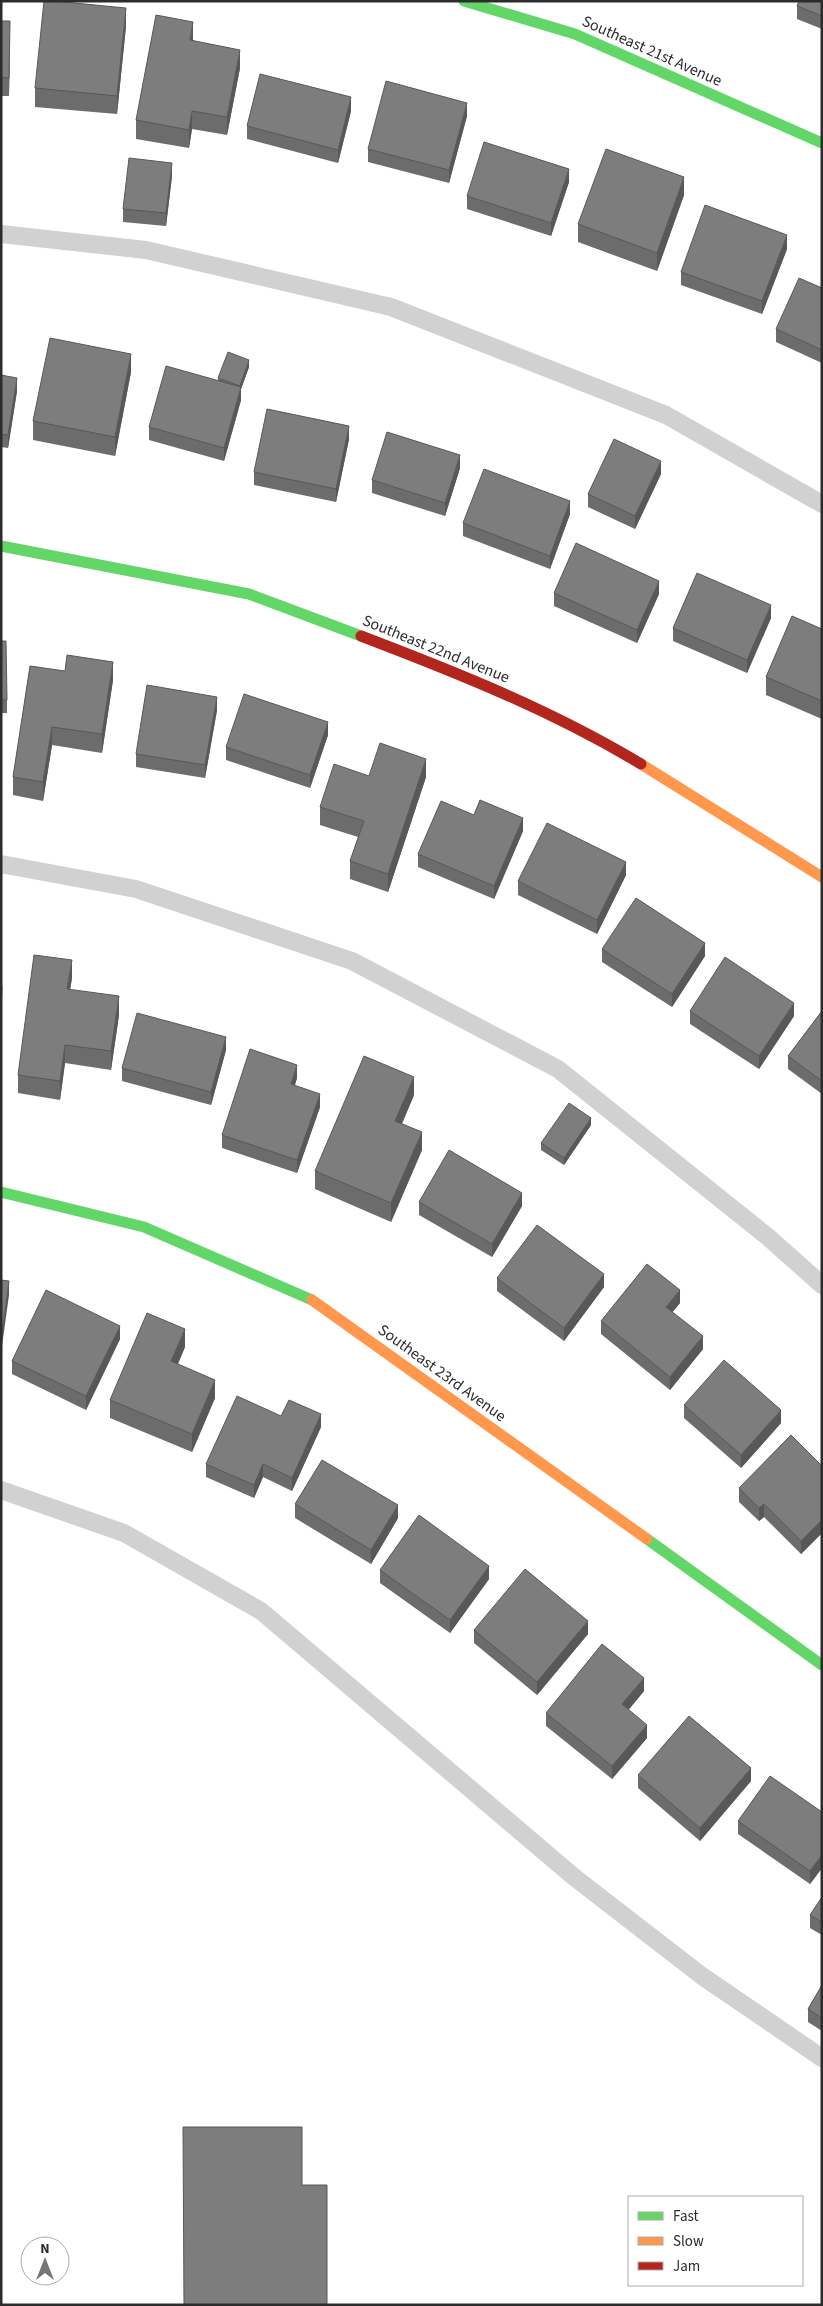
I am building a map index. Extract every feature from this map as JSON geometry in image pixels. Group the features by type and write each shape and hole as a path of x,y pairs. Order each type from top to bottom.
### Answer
{"street":[{"name":"Southeast 21st Avenue","path":"464,1 575,34 822,144"},
{"name":"Southeast 22nd Avenue","path":"1,546 249,594 469,677 599,739 722,813 822,877"},
{"name":"Southeast 23rd Avenue","path":"1,1192 144,1227 318,1304 822,1665"}],"lane":[{"path":"1,234 146,250 391,307 666,415 822,504"},
{"path":"1,864 136,889 352,961 558,1069 768,1237 822,1285"},
{"path":"1,1490 124,1533 261,1612 574,1877 702,1976 822,2058"}],"building":[{"path":"44,1 126,8 117,96 35,88"},
{"path":"799,1 822,1 822,16 797,6"},
{"path":"156,15 193,22 190,40 240,50 227,117 192,111 189,130 136,120"},
{"path":"1,21 10,21 9,78 1,77"},
{"path":"260,74 351,97 338,150 247,126"},
{"path":"386,81 467,103 449,170 368,149"},
{"path":"484,142 569,169 551,223 467,196"},
{"path":"606,149 684,177 657,253 578,224"},
{"path":"129,158 172,163 166,213 123,209"},
{"path":"705,205 787,235 762,301 681,272"},
{"path":"799,278 822,288 822,350 776,329"},
{"path":"50,338 131,354 115,437 33,421"},
{"path":"228,352 249,360 240,386 218,378"},
{"path":"166,366 241,387 224,448 149,427"},
{"path":"1,375 17,378 8,435 1,434"},
{"path":"267,409 349,426 336,489 254,472"},
{"path":"387,432 460,455 445,503 372,480"},
{"path":"614,439 661,461 635,516 588,494"},
{"path":"484,469 570,501 550,556 463,523"},
{"path":"576,543 659,581 637,630 554,593"},
{"path":"697,573 771,605 747,660 673,628"},
{"path":"792,616 822,629 822,701 766,677"},
{"path":"1,641 6,641 7,700 1,700"},
{"path":"67,655 113,662 102,734 52,727 43,782 13,777 30,666 65,671"},
{"path":"147,685 217,697 205,765 136,754"},
{"path":"244,694 328,722 310,775 226,747"},
{"path":"380,743 426,759 388,874 350,861 364,821 320,807 334,764 369,776"},
{"path":"480,800 523,818 494,886 418,854 441,801 474,815"},
{"path":"547,823 626,862 597,920 518,881"},
{"path":"636,898 705,943 672,994 602,949"},
{"path":"34,955 72,960 67,989 119,996 111,1051 65,1045 60,1081 18,1075"},
{"path":"725,957 794,1003 759,1056 690,1011"},
{"path":"822,1011 822,1081 788,1056"},
{"path":"137,1013 226,1037 211,1092 122,1068"},
{"path":"250,1049 297,1065 291,1084 320,1094 297,1160 222,1135"},
{"path":"364,1056 414,1077 395,1121 422,1132 391,1203 315,1171"},
{"path":"569,1103 591,1118 564,1158 541,1143"},
{"path":"449,1150 522,1193 492,1244 419,1202"},
{"path":"537,1225 604,1274 564,1328 497,1278"},
{"path":"647,1264 680,1290 666,1307 703,1336 670,1377 601,1321"},
{"path":"1,1280 9,1281 1,1340"},
{"path":"46,1290 120,1326 86,1396 12,1361"},
{"path":"147,1313 185,1329 171,1361 215,1380 192,1434 110,1400"},
{"path":"724,1360 781,1410 741,1455 684,1405"},
{"path":"237,1396 281,1416 289,1400 321,1414 292,1478 263,1464 254,1485 206,1464"},
{"path":"791,1435 822,1466 822,1520 801,1541 764,1504 759,1508 739,1488"},
{"path":"322,1460 398,1505 371,1550 295,1504"},
{"path":"419,1515 489,1566 450,1620 380,1570"},
{"path":"525,1569 588,1621 537,1682 474,1630"},
{"path":"602,1644 644,1678 622,1704 647,1725 612,1766 546,1713"},
{"path":"689,1716 751,1768 700,1828 638,1775"},
{"path":"770,1776 822,1812 822,1855 810,1871 738,1821"},
{"path":"822,1897 822,1922 810,1915"},
{"path":"822,1985 822,2018 808,2009"},
{"path":"183,2127 302,2127 302,2185 327,2185 327,2305 184,2305"}],"traffic: fast":[{"path":"464,1 575,34 822,143"},
{"path":"1,546 249,594 361,636"},
{"path":"1,1192 144,1227 312,1300"},
{"path":"647,1539 822,1665"}],"traffic: slow":[{"path":"641,764 822,877"},
{"path":"312,1300 647,1539"}],"traffic: jam":[{"path":"361,636 504,694 573,726 641,764"}]}
